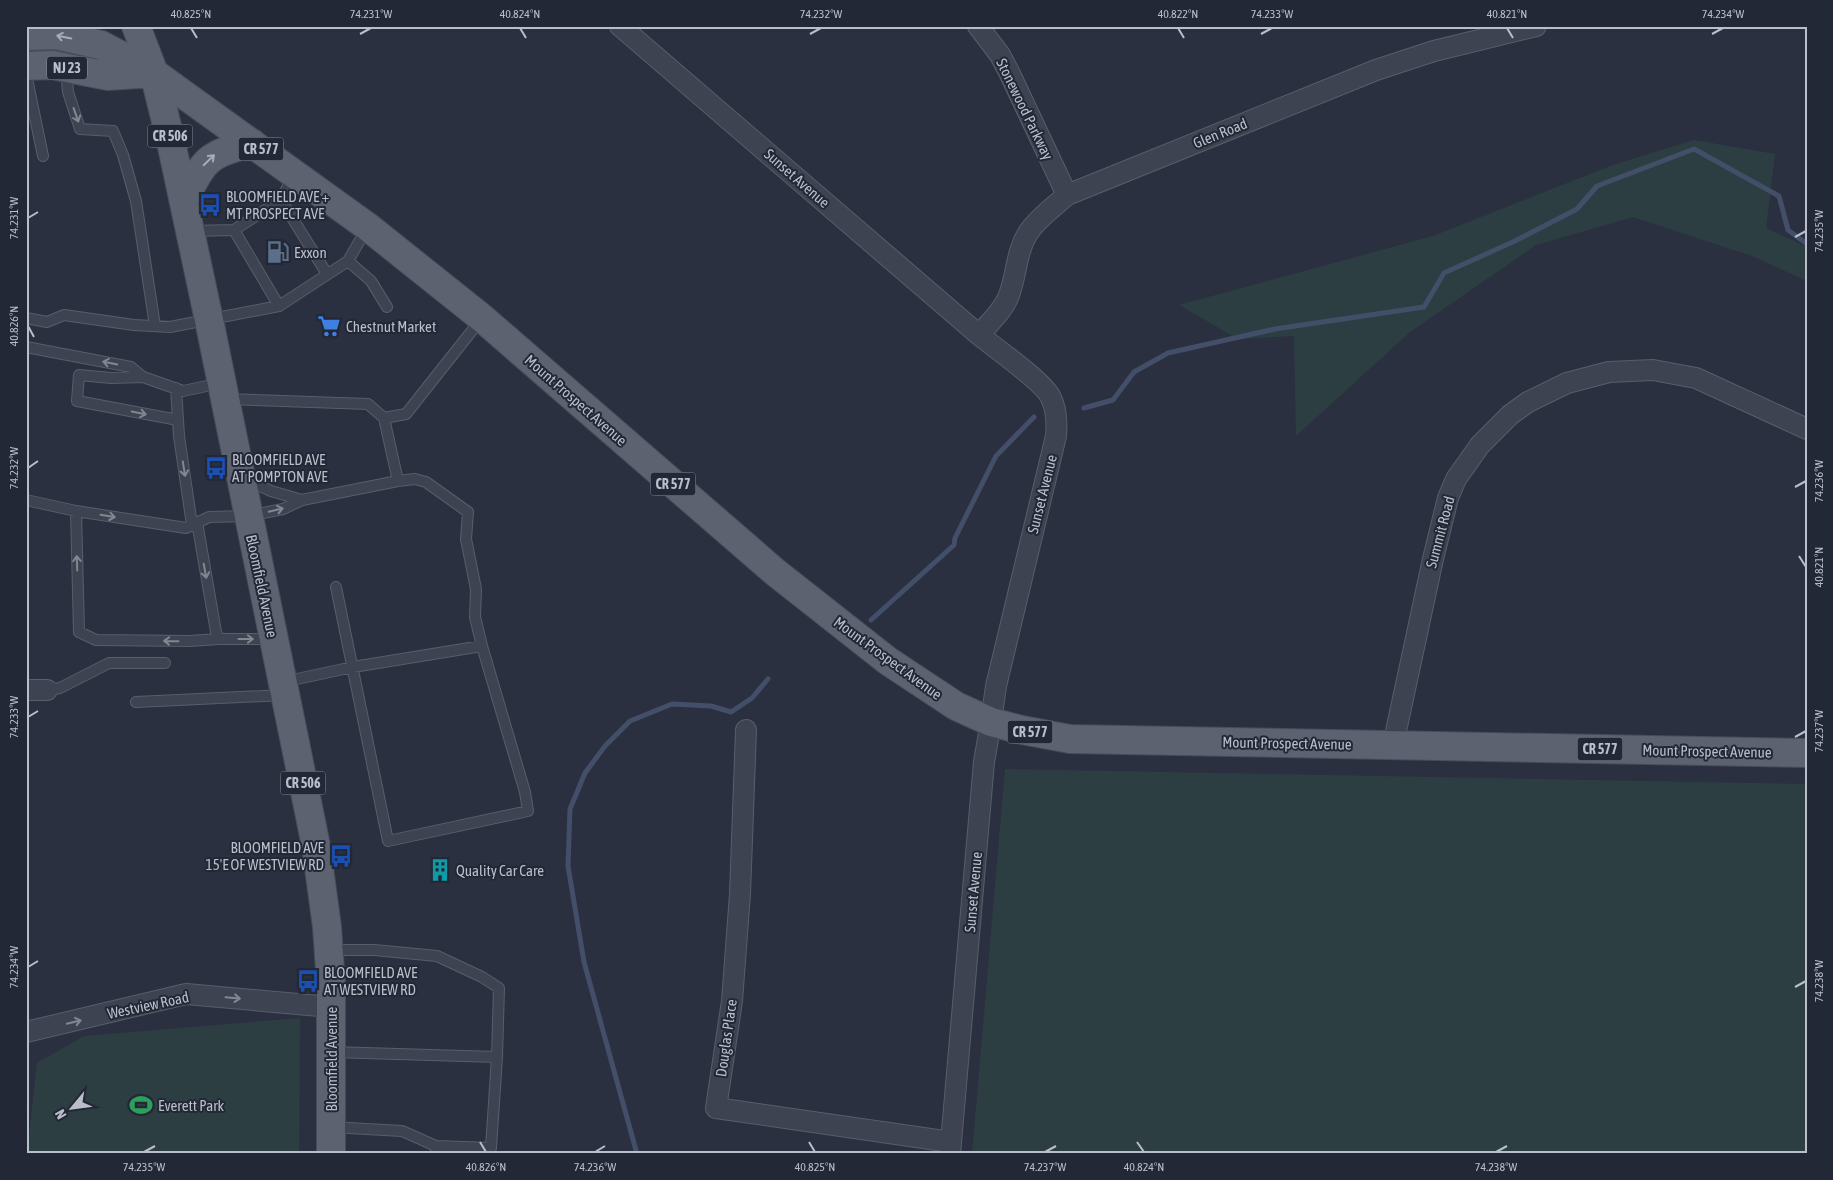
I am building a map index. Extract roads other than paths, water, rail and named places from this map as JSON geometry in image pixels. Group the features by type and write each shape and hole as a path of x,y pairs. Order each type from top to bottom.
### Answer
{"main road":[{"name":"Bloomfield Avenue","path":"136,26 154,73 184,200 316,846 328,927 331,1007 331,1154"},
{"name":"NJ 23","path":"26,36 56,35 101,45 154,73"},
{"name":"NJ 23","path":"26,66 52,66 108,76 154,73"},
{"name":"Mount Prospect Avenue","path":"154,73 368,227 482,318 775,572 888,662 956,706 991,722 1070,739 1807,753"},
{"path":"184,200 200,169 215,154 252,143"}],"street":[{"name":"Sunset Avenue","path":"620,26 979,335 1037,382 1051,396 1057,425 1056,436 996,686 984,762 951,1148"},
{"name":"Stonewood Parkway","path":"978,26 1000,55 1009,72 1067,195"},
{"name":"Glen Road","path":"979,335 1004,305 1019,251 1029,232 1035,223 1067,195 1376,70 1434,50 1536,26"},
{"name":"Summit Road","path":"1393,745 1448,498 1456,479 1480,445 1510,415 1528,402 1567,383 1610,372 1653,370 1696,378 1807,429"},
{"path":"26,690 47,690"},
{"name":"Douglas Place","path":"746,730 740,894 732,1001 716,1108 951,1148"},
{"name":"Westview Road","path":"26,1032 186,994 331,1007"}],"lane":[{"path":"65,68 68,92 80,129 113,131 123,155 136,201 155,326"},
{"path":"26,74 43,156"},
{"path":"190,231 234,230 281,200 294,174"},
{"path":"281,200 327,274"},
{"path":"26,318 47,322 64,316 134,325 170,327 279,306 348,261 368,227"},
{"path":"234,230 279,306"},
{"path":"348,261 371,281 387,307"},
{"path":"384,418 406,414 482,318"},
{"path":"26,347 131,367 143,377"},
{"path":"178,420 76,401 79,375 112,378 143,377 182,391 223,391 368,404 384,418 398,481"},
{"path":"176,388 178,420 195,524 216,632 219,638"},
{"path":"240,476 271,491 302,500"},
{"path":"26,500 76,511 186,528 209,517 248,516 283,509 302,500 398,481 415,479 426,482 468,512 466,539 476,590 475,618 528,811 388,841 336,587"},
{"path":"76,511 79,632 96,640 189,641 219,638 273,639"},
{"path":"136,702 284,688 353,667 482,646"},
{"path":"47,690 60,688 109,663 165,663"},
{"path":"329,950 374,950 437,956 482,977 499,988 491,1148 436,1150 402,1131 331,1127"},
{"path":"330,1052 497,1057"}],"waterway":[{"path":"1084,408 1113,400 1134,372 1168,353 1275,329 1424,307 1444,273 1515,241 1577,209 1597,186 1694,149 1779,196 1788,230 1807,244"},
{"path":"871,620 954,545 955,538 996,456 1034,417"},
{"path":"637,1154 584,962 568,866 570,809 585,773 605,746 630,721 672,704 711,706 731,712 752,698 768,679"}],"place":[{"name":"BLOOMFIELD AVE + MT PROSPECT AVE","path":"210,205"},
{"name":"Exxon","path":"278,252"},
{"name":"Chestnut Market","path":"329,326"},
{"name":"BLOOMFIELD AVE AT POMPTON AVE","path":"216,468"},
{"name":"BLOOMFIELD AVE 15'E OF WESTVIEW RD","path":"341,856"},
{"name":"Quality Car Care","path":"440,870"},
{"name":"BLOOMFIELD AVE AT WESTVIEW RD","path":"308,981"},
{"name":"Everett Park","path":"141,1105"}]}
